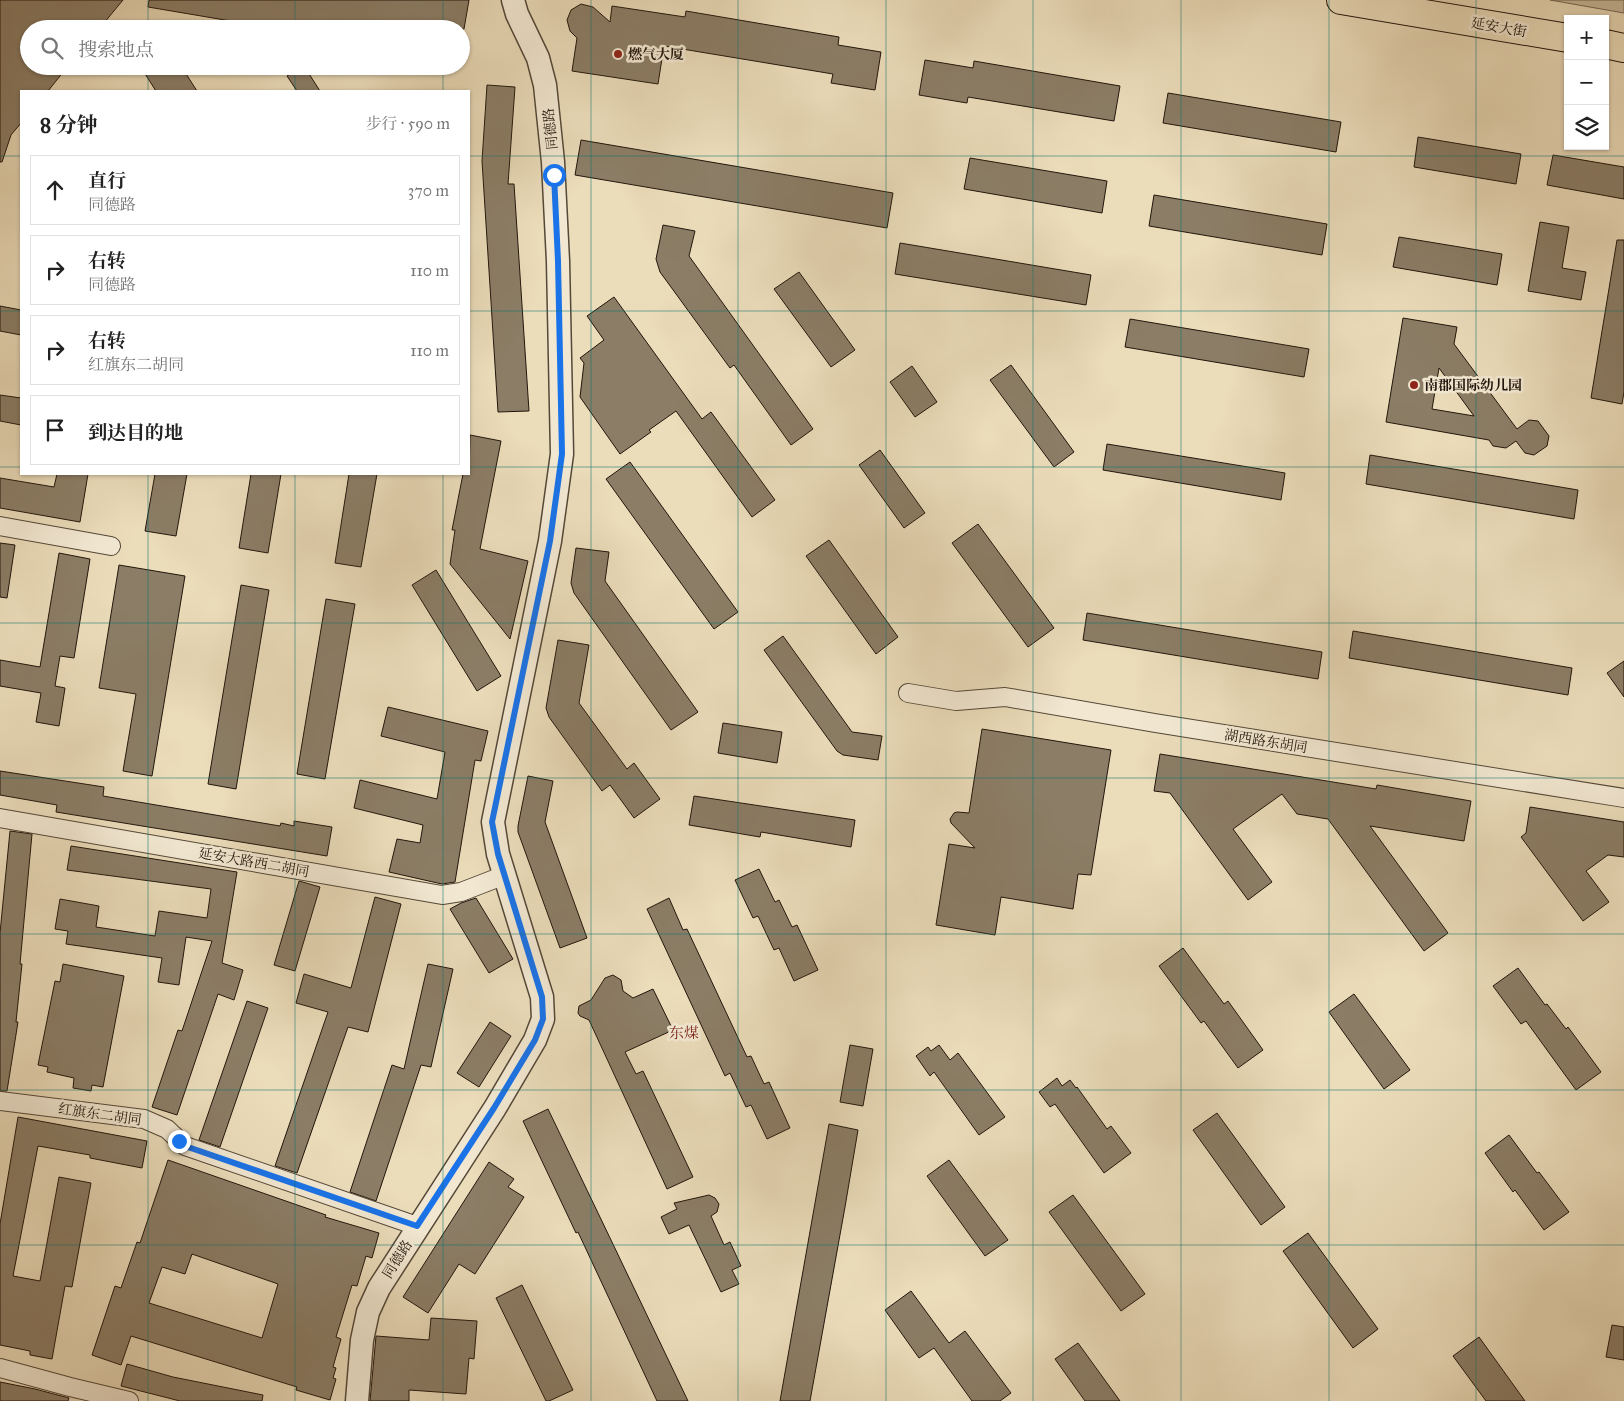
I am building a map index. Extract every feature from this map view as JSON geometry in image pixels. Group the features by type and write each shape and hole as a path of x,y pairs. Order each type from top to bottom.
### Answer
{"main road":[{"name":"延安大街","path":"1341,0 1564,37"},
{"name":"延安大街","path":"1438,0 1564,21"},
{"path":"1609,29 1624,31"},
{"path":"1609,45 1624,48"}],"street":[{"name":"同德路","path":"357,1401 362,1340 368,1312 378,1288 494,1108 535,1040 543,1019 542,997 498,854 492,822 550,541 562,454 554,162 538,58 517,14 513,0"},
{"path":"0,526 111,546"},
{"name":"湖西路东胡同","path":"908,693 956,701 1005,697 1154,723 1624,798"},
{"name":"延安大路西二胡同","path":"0,818 442,896 461,892 505,875"},
{"name":"红旗东二胡同","path":"0,1101 144,1119 167,1129 185,1146 417,1226"},
{"path":"0,1368 129,1401"}],"shaded area":[{"path":"1550,0 1624,0 1624,13"}],"building":[{"path":"0,0 123,0 106,20 20,20 20,75 61,75 49,90 20,90 20,124 11,135 2,162 0,162"},
{"path":"149,0 469,0 466,20 225,20 148,7"},
{"path":"581,4 593,7 610,22 612,6 685,17 686,11 839,37 838,45 881,52 875,90 831,83 833,74 664,46 658,84 572,71 577,38 570,31 567,20 571,10"},
{"path":"925,60 973,68 974,61 1120,86 1114,121 968,97 967,103 919,95"},
{"path":"146,75 187,75 196,90 155,90"},
{"path":"310,75 319,90 296,90 287,76"},
{"path":"487,85 515,87 508,184 514,184 529,411 498,412 482,161"},
{"path":"1168,93 1341,122 1336,152 1163,123"},
{"path":"1418,137 1521,154 1516,184 1414,167"},
{"path":"581,140 893,193 887,228 575,175"},
{"path":"1553,155 1624,167 1624,199 1547,185"},
{"path":"970,158 1107,181 1102,213 964,189"},
{"path":"1154,195 1327,224 1322,255 1149,226"},
{"path":"1540,222 1569,227 1562,268 1586,272 1581,300 1528,291"},
{"path":"663,225 695,231 689,256 813,429 791,445 734,365 730,368 660,272 656,259"},
{"path":"1399,237 1502,254 1497,285 1393,267"},
{"path":"1617,240 1624,240 1624,392 1622,404 1591,398"},
{"path":"900,243 1091,275 1086,305 895,274"},
{"path":"799,272 855,350 831,367 774,289"},
{"path":"614,297 702,419 711,412 775,500 752,517 676,411 620,454 580,397 584,363 580,358 604,340 587,316"},
{"path":"0,306 20,310 20,335 0,331"},
{"name":"南郡国际幼儿园","path":"1403,318 1457,327 1454,344 1517,429 1529,420 1538,421 1549,436 1547,446 1534,455 1525,453 1516,441 1506,448 1493,446 1489,440 1386,422","holes":["1439,368 1474,416 1432,409"]},
{"path":"1130,319 1309,349 1304,377 1125,347"},
{"path":"1011,365 1074,452 1054,467 990,380"},
{"path":"912,366 937,402 915,417 890,382"},
{"path":"0,395 20,398 20,425 0,421"},
{"path":"470,435 501,441 480,549 528,561 510,639 450,564 455,530 452,530 463,475 470,475"},
{"path":"1107,444 1285,473 1281,500 1103,470"},
{"path":"880,450 925,513 904,528 859,465"},
{"path":"1370,455 1578,490 1574,519 1366,484"},
{"path":"630,462 738,612 714,629 606,479"},
{"path":"57,475 88,475 80,522 0,508 0,478 54,487"},
{"path":"155,475 187,475 176,536 145,531"},
{"path":"251,475 281,475 268,553 239,548"},
{"path":"349,475 377,475 361,567 335,563"},
{"path":"978,524 1054,628 1028,647 952,543"},
{"path":"829,540 898,637 876,654 806,556"},
{"path":"0,543 15,545 7,598 0,597"},
{"path":"576,548 609,552 605,581 698,712 671,730 574,593 571,583"},
{"path":"59,553 90,559 74,658 60,656 55,686 65,688 59,726 36,722 41,693 0,686 0,660 40,667"},
{"path":"119,565 185,576 152,776 123,771 136,694 99,688"},
{"path":"436,570 501,676 477,691 412,585"},
{"path":"241,585 269,590 236,789 208,784"},
{"path":"326,599 355,604 325,779 297,774"},
{"path":"1087,613 1322,652 1318,679 1083,640"},
{"path":"1353,631 1572,668 1568,695 1349,658"},
{"path":"783,636 852,732 882,736 878,760 843,755 837,751 764,650"},
{"path":"558,640 589,645 579,703 627,769 634,763 660,799 634,818 610,785 602,791 549,717 546,708"},
{"path":"1624,661 1624,697 1607,673"},
{"path":"388,707 488,731 481,761 475,760 455,882 442,884 389,872 397,839 420,843 423,825 354,808 360,780 437,799 445,752 381,736"},
{"path":"723,723 782,732 777,763 718,753"},
{"path":"982,729 1111,750 1091,875 1078,874 1073,909 1001,897 995,935 936,925 949,844 975,848 951,823 950,819 957,812 969,813"},
{"path":"1160,754 1376,789 1377,785 1471,801 1464,841 1370,826 1448,933 1424,951 1328,819 1297,814 1282,794 1233,829 1272,882 1248,900 1170,793 1154,791"},
{"path":"0,771 104,787 103,796 280,826 281,823 294,826 294,821 332,827 327,856 56,812 57,805 0,795"},
{"path":"528,776 553,781 545,822 587,938 560,948 518,832"},
{"path":"694,796 855,820 851,847 761,832 760,837 689,825"},
{"path":"1530,807 1624,822 1624,857 1608,855 1586,871 1609,902 1583,921 1521,837 1526,833"},
{"path":"10,831 32,834 20,964 22,964 16,1022 18,1022 7,1091 0,1091 0,933"},
{"path":"71,846 237,872 222,963 243,970 234,1000 218,994 177,1115 152,1107 178,1030 182,1031 212,941 186,937 179,985 158,982 162,958 66,944 68,931 55,929 60,899 99,906 96,927 155,936 159,911 207,918 211,889 67,870"},
{"path":"759,869 775,902 779,900 792,927 797,925 818,970 794,981 779,948 774,950 758,916 753,918 735,880"},
{"path":"299,881 320,887 295,971 274,965"},
{"path":"375,897 401,904 368,1032 348,1027 297,1173 275,1166 328,1012 296,1003 304,974 351,988"},
{"path":"476,898 513,959 489,973 450,909"},
{"path":"669,898 683,930 687,929 747,1057 751,1056 764,1084 769,1082 790,1128 767,1139 751,1105 746,1107 730,1073 725,1076 647,909"},
{"path":"1183,948 1224,1004 1228,1001 1263,1050 1238,1068 1204,1021 1201,1023 1159,966"},
{"path":"63,964 124,976 103,1087 92,1085 91,1091 73,1088 74,1078 47,1072 48,1067 38,1065 55,981 60,982"},
{"path":"428,964 453,969 431,1067 421,1065 376,1201 350,1192 392,1065 404,1069"},
{"path":"1518,968 1545,1005 1547,1004 1566,1029 1568,1027 1601,1072 1576,1090 1526,1021 1521,1024 1493,986"},
{"path":"613,975 621,980 623,991 633,998 653,989 673,1030 625,1052 636,1074 643,1071 693,1177 667,1189 589,1020 578,1013 579,1006 591,1000 605,978"},
{"path":"1354,994 1410,1070 1384,1089 1329,1012"},
{"path":"247,1001 268,1008 220,1147 199,1140"},
{"path":"490,1022 511,1036 479,1087 457,1073"},
{"path":"850,1045 873,1049 863,1106 840,1102"},
{"path":"939,1045 950,1060 958,1053 1005,1117 979,1135 934,1072 930,1076 916,1056 928,1047 931,1051"},
{"path":"1057,1078 1062,1086 1070,1080 1077,1087 1107,1129 1111,1126 1131,1153 1104,1173 1055,1104 1050,1107 1039,1092"},
{"path":"548,1109 688,1401 657,1401 578,1232 576,1233 523,1121"},
{"path":"1217,1113 1285,1207 1261,1225 1193,1130"},
{"path":"18,1117 147,1141 142,1168 90,1158 90,1155 38,1146 13,1276 40,1281 59,1177 91,1183 72,1287 65,1286 52,1359 30,1355 30,1351 0,1345 0,1224"},
{"path":"829,1124 858,1130 845,1207 810,1401 780,1401"},
{"path":"1509,1135 1569,1212 1544,1230 1485,1153"},
{"path":"168,1160 326,1215 325,1217 379,1233 372,1258 366,1256 357,1286 352,1285 336,1337 341,1339 333,1367 336,1368 333,1378 336,1379 330,1400 296,1390 297,1387 131,1336 121,1365 92,1355 115,1286 121,1288 137,1242 140,1243","holes":["192,1254 278,1284 262,1338 149,1303 162,1267 185,1274"]},
{"path":"949,1160 1008,1240 985,1256 927,1176"},
{"path":"489,1162 514,1179 508,1187 524,1197 475,1274 459,1264 428,1313 403,1297"},
{"path":"709,1195 715,1198 719,1204 717,1212 711,1216 724,1245 730,1242 741,1266 732,1270 739,1284 721,1292 689,1225 669,1234 661,1217 677,1209 674,1203"},
{"path":"1073,1195 1145,1294 1121,1311 1049,1212"},
{"path":"1308,1233 1378,1329 1353,1348 1283,1251"},
{"path":"522,1285 573,1390 549,1401 546,1401 496,1298"},
{"path":"911,1291 949,1343 965,1331 1011,1393 1000,1401 972,1401 934,1348 919,1358 885,1310"},
{"path":"431,1318 477,1321 474,1359 469,1358 466,1394 409,1390 409,1401 370,1401 376,1336 429,1340"},
{"path":"1612,1325 1624,1327 1624,1360 1606,1357"},
{"path":"1479,1337 1525,1401 1486,1401 1453,1356"},
{"path":"1078,1343 1120,1401 1085,1401 1055,1359"},
{"path":"127,1364 173,1377 263,1395 262,1401 180,1401 121,1386"},
{"path":"0,1382 69,1398 68,1401 0,1401"}],"place":[{"name":"燃气大厦","path":"618,54"},
{"name":"南郡国际幼儿园","path":"1414,385"}],"district":[{"name":"东煤","path":"684,1033"}],"route":[{"path":"179,1141 185,1146 417,1226 494,1108 535,1040 543,1019 542,997 498,854 492,822 550,541 562,454 558,261 554,175"}]}
